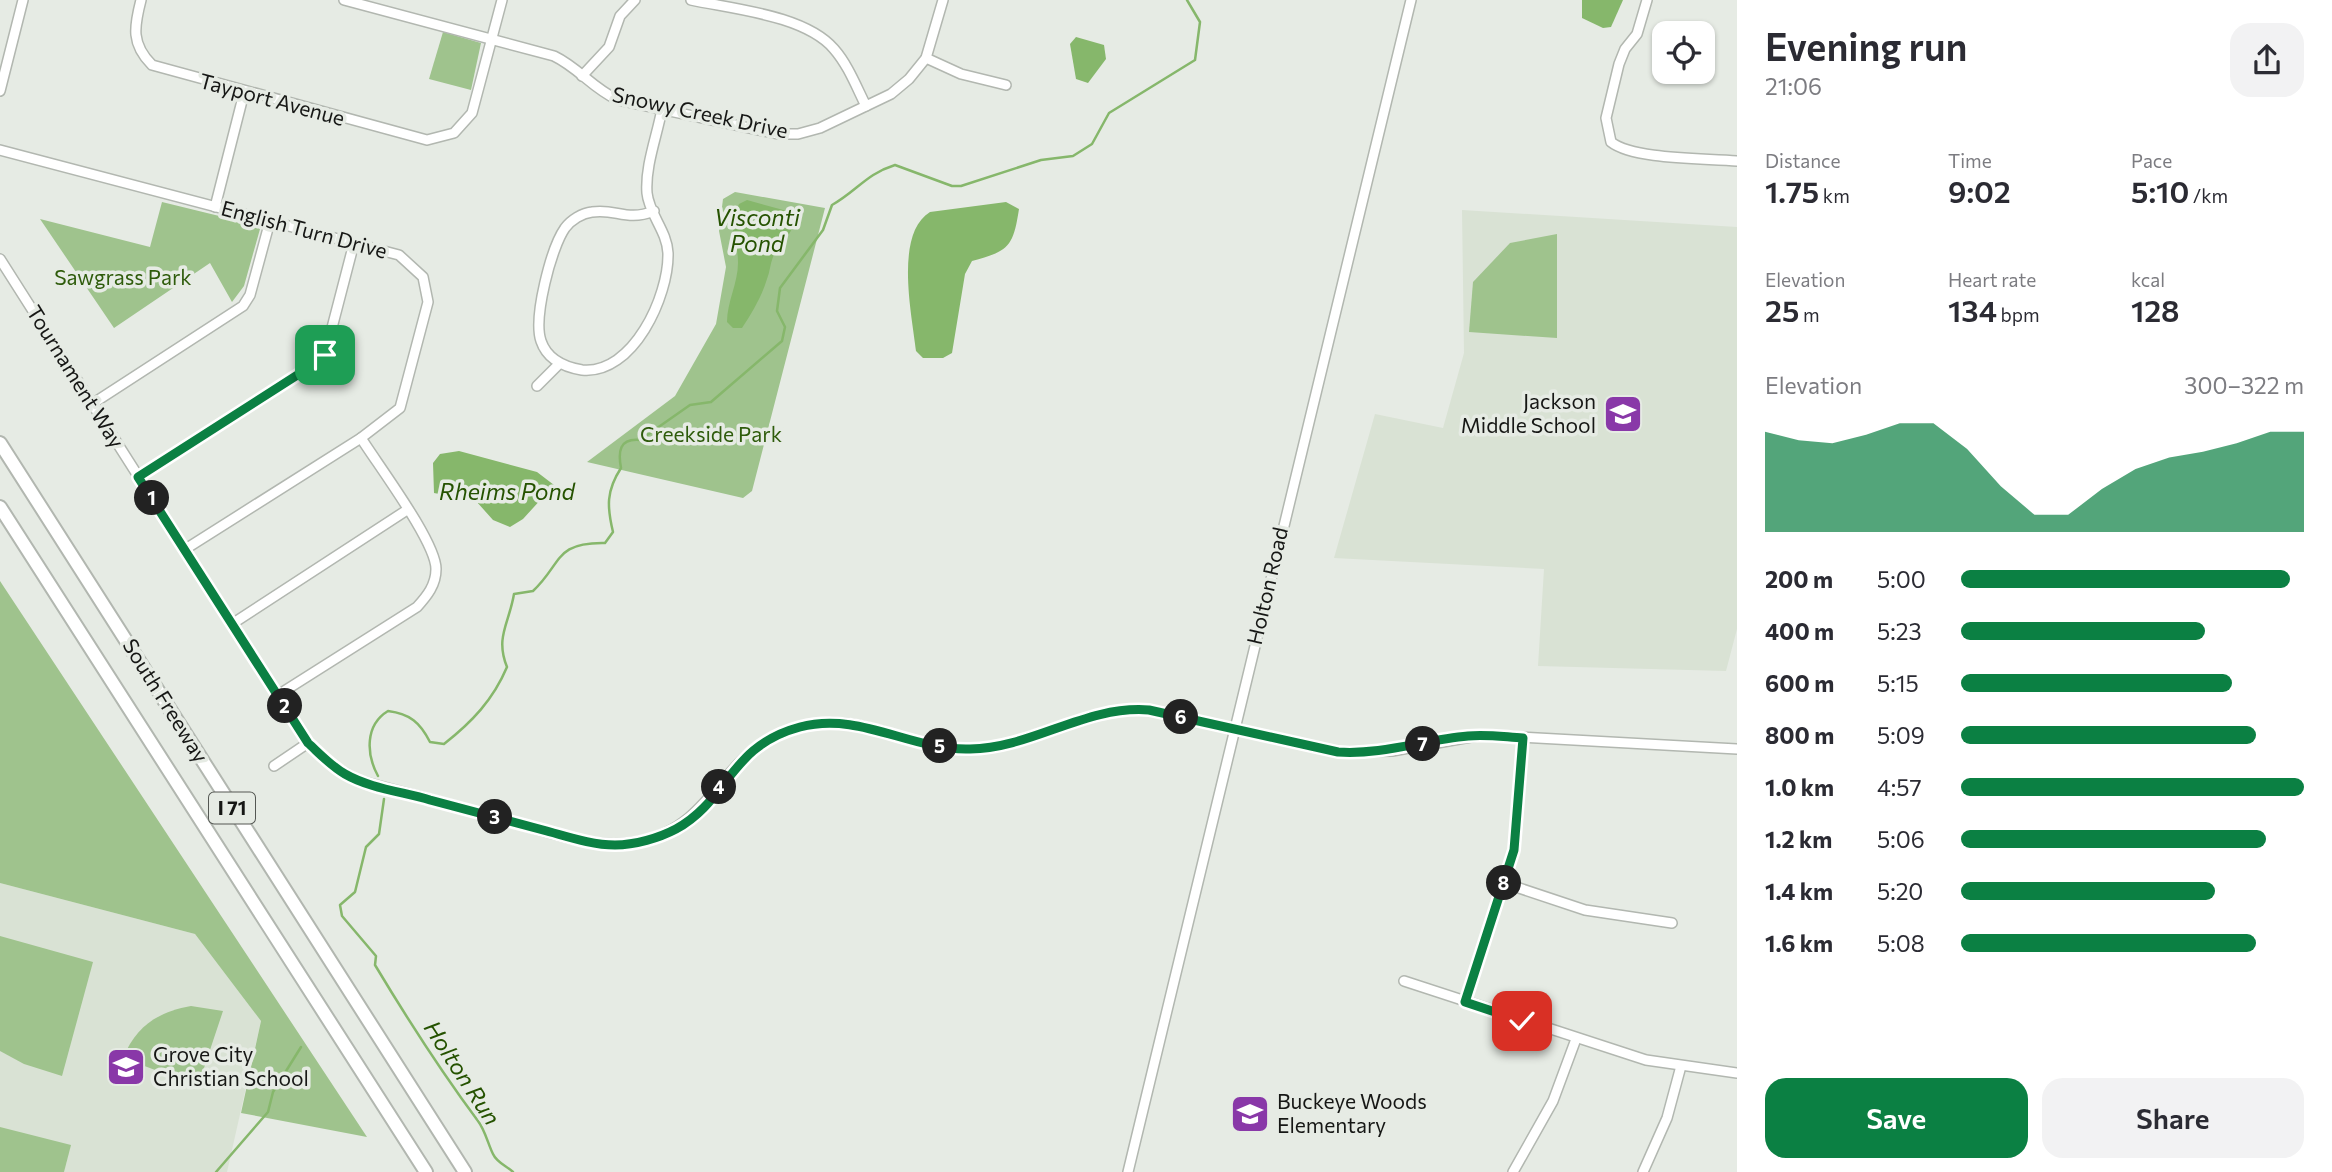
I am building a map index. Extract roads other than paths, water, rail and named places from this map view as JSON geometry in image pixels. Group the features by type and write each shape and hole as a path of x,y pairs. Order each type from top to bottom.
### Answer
{"highway":[{"name":"South Freeway","path":"0,443 465,1172"},
{"name":"South Freeway","path":"0,507 426,1172"}],"street":[{"path":"0,91 21,0"},
{"name":"Tayport Avenue","path":"141,0 134,36 137,46 152,65 244,93 419,139 440,139 461,127 476,103 492,39"},
{"name":"Snowy Creek Drive","path":"344,0 554,56 569,63 596,89 618,100 787,135 820,128 891,94 909,79 926,58"},
{"path":"384,11 386,0"},
{"path":"492,39 502,0"},
{"path":"582,76 610,47 620,16 635,0"},
{"path":"691,0 782,20 818,35 845,64 866,106"},
{"path":"943,0 926,58 961,74 1006,85"},
{"name":"Holton Road","path":"1128,1172 1411,0"},
{"path":"1647,0 1637,34 1619,64 1606,118 1611,142 1623,149 1640,152 1737,161"},
{"path":"215,207 244,93"},
{"path":"654,211 640,216 593,211 579,216 567,225 558,239 538,323 544,348 559,364 579,369 605,368 620,359 648,325 668,253 664,232 654,211 647,197 647,181 662,109"},
{"name":"English Turn Drive","path":"0,150 400,255 423,277 428,302 402,404 391,418 184,550"},
{"path":"92,404 243,306 250,295 270,221"},
{"path":"138,477 320,361 327,347 354,243"},
{"name":"Tournament Way","path":"0,259 308,743 333,766 357,780 574,838 615,845 633,843 676,829 703,807 741,759 755,747 802,726 831,722 854,723 923,742 970,750 998,745 1118,709 1149,710 1338,752 1365,754 1467,736 1737,749"},
{"path":"537,386 559,364"},
{"path":"278,695 417,607 429,593 436,569 434,557 361,438"},
{"path":"232,624 407,510"},
{"path":"1465,1002 1504,883 1517,831 1523,738"},
{"path":"274,766 308,743"},
{"path":"1504,883 1585,909 1672,923"},
{"path":"1404,981 1646,1060 1737,1073"},
{"path":"1513,1172 1553,1101 1576,1039"},
{"path":"1643,1172 1667,1118 1681,1066"}],"water":[{"path":"1582,0 1623,0 1611,27 1603,28 1582,18"},
{"path":"1076,37 1104,45 1106,59 1088,83 1076,79 1070,44"},
{"name":"Visconti Pond","path":"747,200 787,211 794,220 791,231 773,257 760,298 742,328 733,328 727,322 738,270 733,222 739,204"},
{"path":"1006,202 1019,209 1014,232 1007,246 994,254 972,261 965,274 952,353 943,358 923,358 916,351 908,276 912,238 919,223 930,212"},
{"name":"Rheims Pond","path":"459,451 537,472 554,485 523,519 510,527 493,520 476,501 434,493 433,463 440,454"}],"waterway":[{"path":"378,776 371,759 370,740 380,717 388,711 402,714 418,724 430,742 444,744 481,710 507,667 502,647 514,594 533,591 567,551 576,546 605,543 613,532 609,499 621,468 620,452 624,444 640,440 690,405 711,402 782,341 785,327 777,311 780,288 823,230 832,205 876,173 895,165 952,186 961,186 1041,160 1073,156 1092,144 1109,113 1195,60 1200,22 1187,0"},
{"name":"Holton Run","path":"384,799 379,834 366,847 355,892 340,905 342,916 376,956 375,965 480,1125 495,1157 513,1172"},
{"path":"216,1172 268,1112 273,1092 301,1047"}],"place":[{"name":"Jackson Middle School","path":"1623,414"},
{"name":"Grove City Christian School","path":"126,1067"},
{"name":"Buckeye Woods Elementary","path":"1250,1114"}],"park label":[{"name":"Sawgrass Park","path":"123,278"},
{"name":"Creekside Park","path":"711,435"}]}
